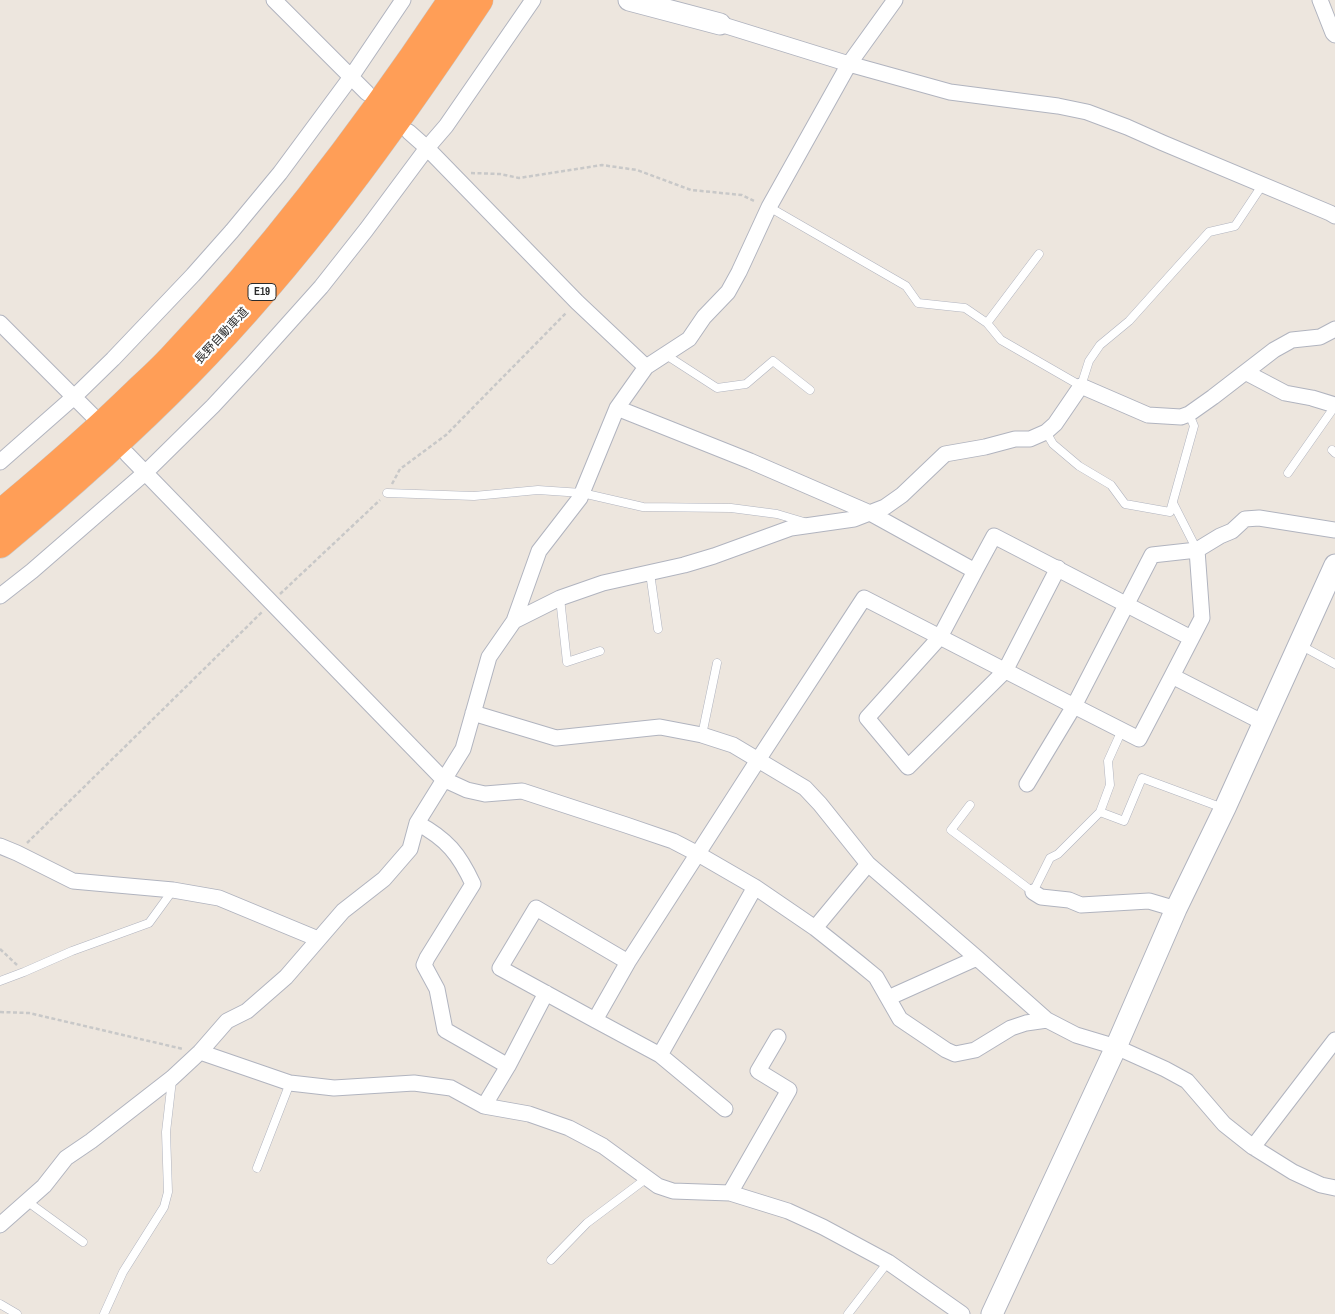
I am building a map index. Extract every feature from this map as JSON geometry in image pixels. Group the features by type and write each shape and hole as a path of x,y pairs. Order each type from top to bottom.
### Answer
{"highway":[{"name":"長野自動車道","path":"0,514 48,475 108,421 172,358 236,287 282,234 361,132 452,0"},
{"name":"長野自動車道","path":"0,544 122,438 188,374 252,304 304,242 368,160 438,62 479,0"}],"street":[{"path":"274,0 367,93"},
{"path":"0,462 120,352 232,231 280,173 351,77 402,0"},
{"path":"0,596 39,565 146,472 219,399 321,287 427,148 446,126 532,0"},
{"path":"630,0 720,24 849,64 950,92 1058,106 1087,112 1263,184 1335,216"},
{"path":"0,1224 28,1202 44,1186 66,1158 172,1078 200,1052 227,1021 247,1011 286,977 343,912 384,879 410,849 417,823 463,749 489,657 514,621 539,551 580,498 616,408 646,367 689,339 704,316 728,292 769,207 849,64 895,0"},
{"path":"1320,0 1335,35"},
{"path":"409,132 427,148 577,302 646,367"},
{"path":"0,323 93,416"},
{"path":"514,621 560,598 603,583 684,565 791,528 854,519 885,507 902,495 945,454 985,447 1015,439 1030,439 1046,432 1055,424 1081,386 1148,415 1181,418 1247,373 1274,350 1292,340 1320,337 1335,329"},
{"path":"1247,373 1285,393 1335,405"},
{"path":"616,408 750,461 870,513 975,571"},
{"path":"127,454 443,779 467,790 485,794 522,791 626,824 673,841 698,854 755,888 815,928 860,962 876,977 900,1019 955,1054 975,1050 1011,1028 1026,1023 1047,1020"},
{"path":"1027,784 1074,706 1152,555 1198,550 1232,531 1244,519 1259,518 1335,530"},
{"path":"1058,568 1005,671 908,767 867,718 940,637 994,536 1058,568 1192,638"},
{"path":"595,1020 628,962 864,598 1139,739 1202,618 1198,550"},
{"path":"992,1314 1116,1047 1176,910 1225,808 1335,565"},
{"path":"1172,676 1264,723"},
{"path":"473,713 556,738 660,727 702,735 733,745 805,788 868,864 1047,1020 1076,1036 1116,1047 1187,1081 1224,1124 1253,1147 1292,1172 1321,1185 1335,1188"},
{"path":"417,823 431,831 454,850 473,884 424,965 437,989 445,1030 508,1066"},
{"path":"0,846 73,881 173,890 219,898 318,939"},
{"path":"815,928 868,864"},
{"path":"660,1055 755,888"},
{"path":"1033,892 1041,897 1069,900 1081,905 1150,901 1176,910"},
{"path":"628,962 536,908 500,968 660,1055 725,1109"},
{"path":"888,998 977,958"},
{"path":"484,1106 508,1066 546,993"},
{"path":"730,1193 789,1090 758,1071 778,1037"},
{"path":"1253,1147 1335,1040"},
{"path":"200,1052 290,1083 334,1088 414,1083 451,1088 484,1106 529,1114 569,1128 603,1146 658,1186 673,1191 730,1193 788,1211 823,1227 888,1262 962,1314"}],"lane":[{"path":"769,207 906,286 918,303 965,308 988,324 1001,340 1081,386 1089,361 1100,345 1129,321 1210,232 1235,226 1263,184"},
{"path":"988,324 1039,254"},
{"path":"666,355 717,388 746,384 773,361 810,390"},
{"path":"1288,473 1335,405"},
{"path":"1046,432 1053,444 1079,466 1111,485 1125,504 1170,512 1194,426 1189,414"},
{"path":"387,493 474,496 538,490 582,493 643,507 731,508 777,514 813,525"},
{"path":"1173,503 1198,550"},
{"path":"650,573 658,629"},
{"path":"560,598 567,662 600,651"},
{"path":"1298,644 1335,664"},
{"path":"702,735 717,663"},
{"path":"970,805 951,830 1033,892 1050,858 1058,854 1100,812 1110,785 1108,762 1122,730"},
{"path":"1100,812 1124,822 1142,778 1225,808"},
{"path":"0,981 72,951 149,923 173,890"},
{"path":"104,1314 123,1272 164,1207 168,1192 166,1132 172,1078"},
{"path":"257,1168 290,1083"},
{"path":"551,1260 576,1233 602,1210 647,1178"},
{"path":"28,1202 83,1242"},
{"path":"848,1314 888,1262"},
{"path":"0,1304 17,1314"}],"path":[{"path":"453,175 466,172 500,174 519,178 602,164 637,170 691,190 742,195 769,207"},
{"path":"17,853 271,602 387,493 400,469 446,435 577,302"},
{"path":"0,949 24,972"},
{"path":"0,1012 29,1014 200,1052"}]}
